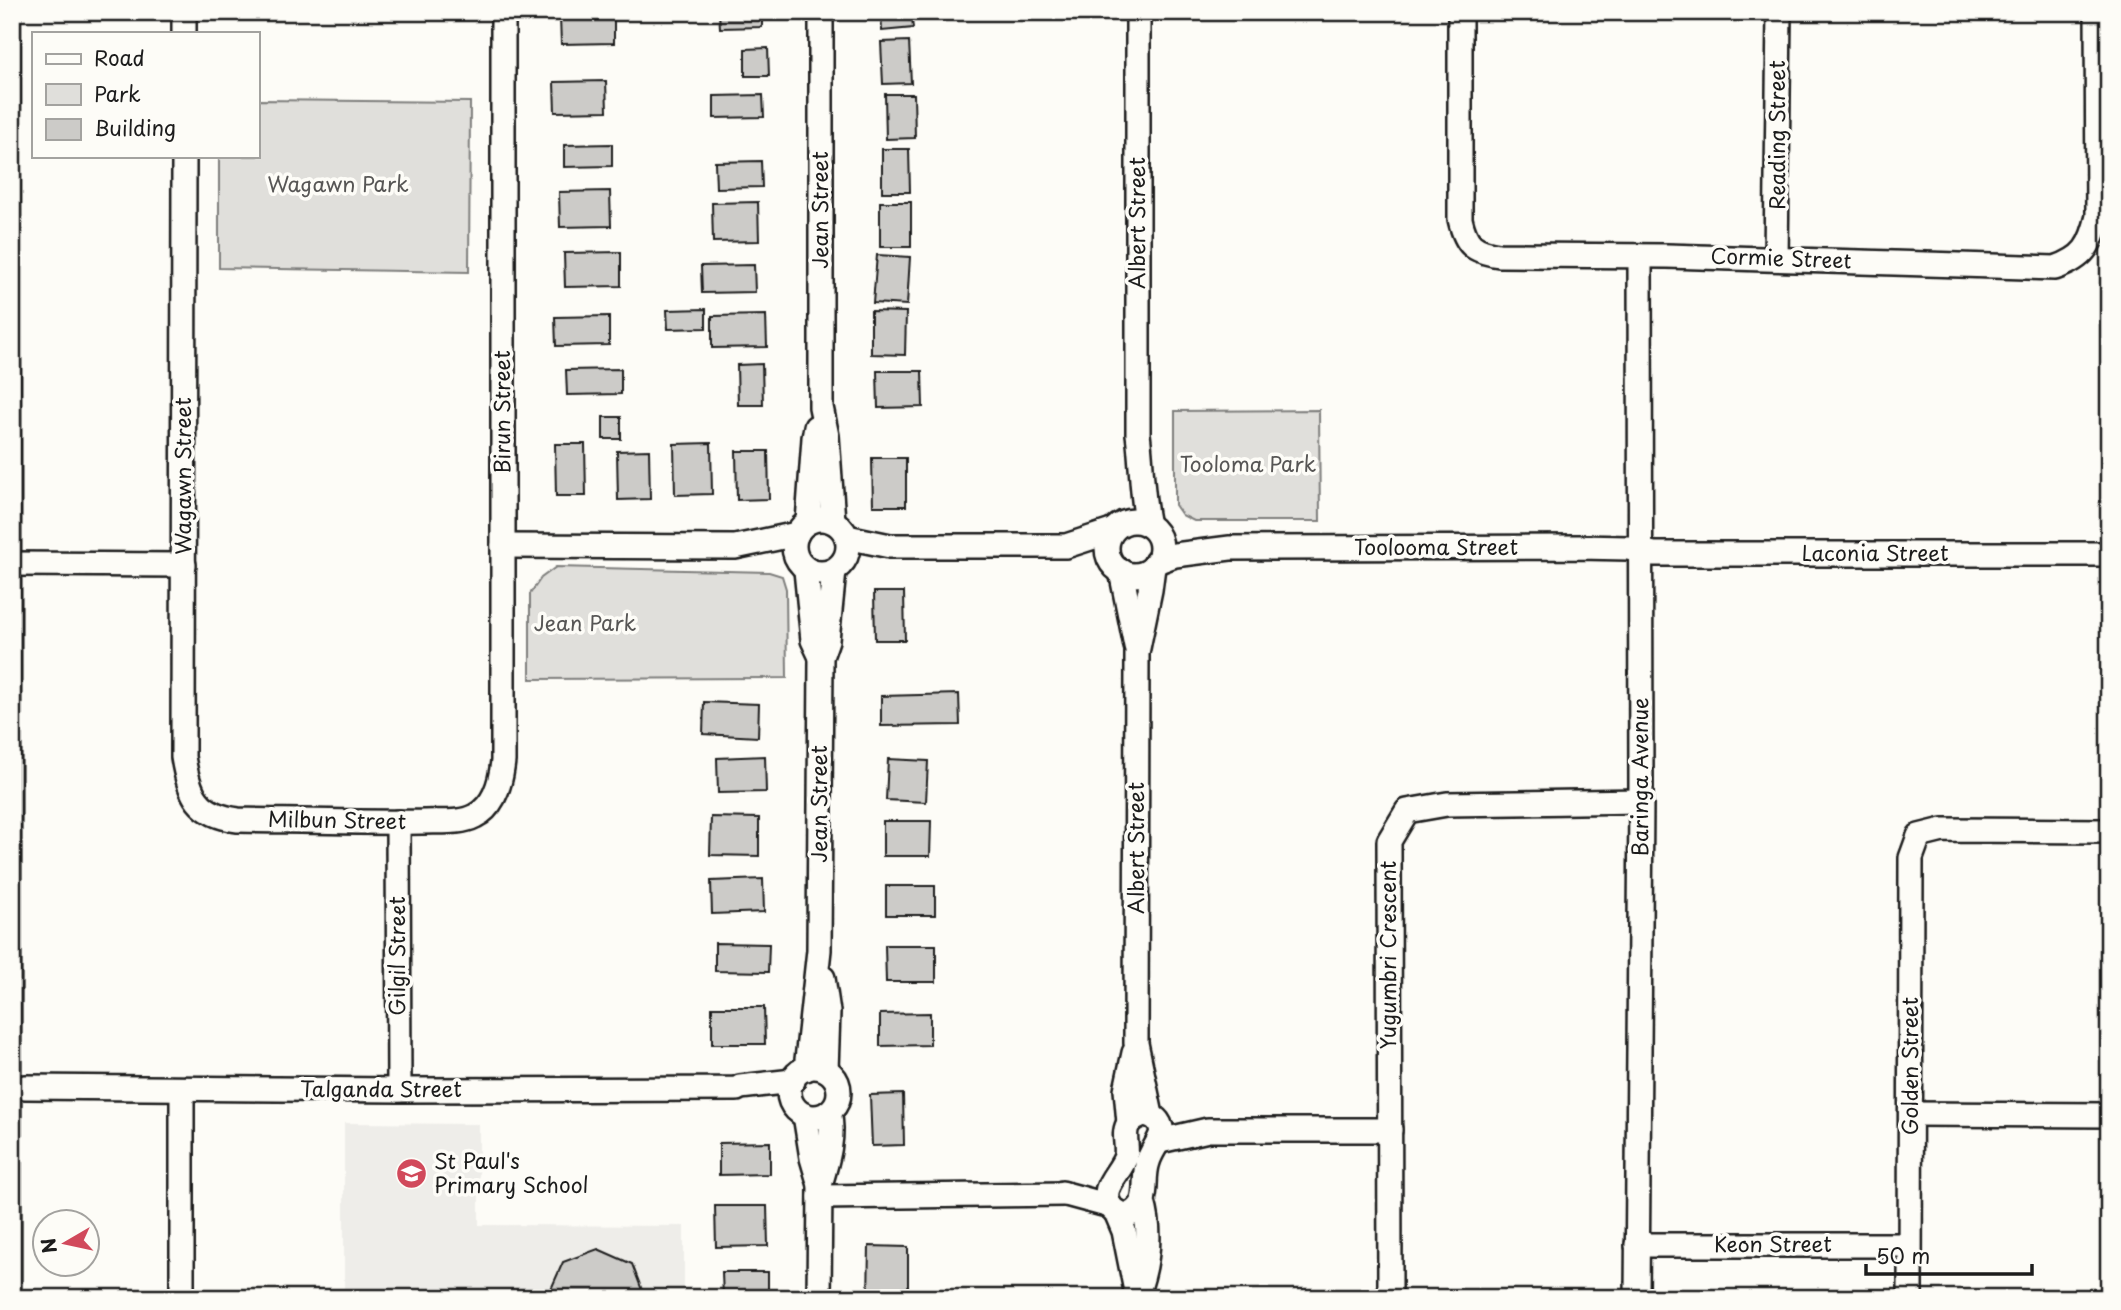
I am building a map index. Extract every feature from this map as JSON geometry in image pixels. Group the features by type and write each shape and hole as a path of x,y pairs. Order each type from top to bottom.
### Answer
{"street":[{"path":"184,12 184,32"},
{"name":"Birun Street","path":"487,807 501,781 503,761 503,12"},
{"name":"Jean Street","path":"820,1191 811,1158 804,1087 819,950 821,657 827,640 840,547 821,407 821,12"},
{"name":"Albert Street","path":"1111,1201 1127,1153 1126,1134 1129,1123 1126,1090 1136,1044 1137,653 1154,565 1161,547 1143,503 1138,434 1138,12"},
{"name":"Cormie Street","path":"1461,12 1460,219 1469,243 1480,252 1499,255 1776,259 2055,268 2071,262 2089,246 2098,216 2096,12"},
{"name":"Reading Street","path":"1776,259 1779,12"},
{"name":"Wagawn Street","path":"184,158 183,757 186,777 193,794"},
{"name":"Baringa Avenue","path":"1637,1298 1641,801 1640,256"},
{"name":"Jean Street","path":"821,407 814,438 802,545 813,640 821,657"},
{"name":"Albert Street","path":"1137,653 1116,567 1107,546 1126,509 1138,434"},
{"path":"503,546 802,545 825,519 840,547"},
{"path":"840,547 1066,546 1137,521 1153,531"},
{"name":"Toolooma Street","path":"1153,531 1176,542 1230,548 1579,547 1628,548 1641,551"},
{"path":"802,545 820,574 840,547"},
{"path":"1066,546 1137,575 1154,565"},
{"name":"Toolooma Street","path":"1154,565 1175,555 1230,548"},
{"name":"Laconia Street","path":"1641,551 1654,554 2109,554"},
{"path":"12,564 184,565"},
{"name":"Milbun Street","path":"193,794 201,806 223,818 459,821 475,816 487,807"},
{"name":"Yugumbri Crescent","path":"1390,1298 1389,841 1407,811 1447,804 1641,801"},
{"name":"Gilgil Street","path":"398,822 399,1090"},
{"name":"Golden Street","path":"1910,1298 1911,858 1919,836 1942,830 2109,831"},
{"name":"Albert Street","path":"1136,1044 1157,1127"},
{"name":"Jean Street","path":"804,1087 836,1080 839,1094 829,1112 831,1122 828,1159 820,1191 820,1298"},
{"name":"Talganda Street","path":"25,1087 737,1089 740,1093 804,1087 813,1117 829,1112"},
{"path":"182,1089 182,1298"},
{"path":"1911,1114 2109,1115"},
{"path":"1129,1123 1138,1116 1157,1127 1201,1126 1208,1130 1390,1130"},
{"path":"820,1191 1063,1194 1111,1201 1126,1215 1143,1202 1146,1193 1146,1168 1157,1127"},
{"path":"1111,1201 1124,1231 1137,1296"},
{"path":"1137,1296 1146,1268 1148,1219 1143,1202"},
{"name":"Keon Street","path":"1637,1245 1909,1245"}],"shaded area":[{"name":"St Paul's Primary School","path":"344,1123 479,1124 479,1225 684,1226 684,1298 344,1298"}],"green space":[{"path":"12,12 21,12 22,1298 12,1298"},
{"name":"Wagawn Park","path":"259,100 470,102 469,272 219,268 219,158 259,158"},
{"path":"2109,296 2109,417 2102,417 2102,298"},
{"name":"Tooloma Park","path":"1319,410 1320,521 1194,521 1182,515 1175,505 1175,411"},
{"name":"Jean Park","path":"556,567 769,572 782,576 786,589 787,678 530,679 530,594 541,578"}],"building":[{"path":"719,12 762,12 762,27 720,28"},
{"path":"881,12 911,12 913,28 882,31"},
{"path":"614,16 614,43 561,44 560,17"},
{"path":"909,41 911,83 883,84 881,42"},
{"path":"768,48 769,76 745,76 745,49"},
{"path":"606,81 607,111 555,112 554,82"},
{"path":"885,94 914,94 915,138 886,139"},
{"path":"763,95 764,117 714,118 714,96"},
{"path":"612,144 612,166 564,167 564,145"},
{"path":"882,149 909,149 910,192 882,192"},
{"path":"761,161 762,187 716,188 715,162"},
{"path":"610,191 611,226 560,227 559,192"},
{"path":"758,202 759,241 713,242 712,203"},
{"path":"880,202 911,202 911,247 880,247"},
{"path":"621,252 621,286 565,287 564,253"},
{"path":"877,255 910,257 907,305 873,303"},
{"path":"754,265 755,292 702,293 701,266"},
{"path":"706,309 706,328 668,329 667,310"},
{"path":"871,311 906,312 905,355 871,354"},
{"path":"766,315 767,347 712,348 712,316"},
{"path":"609,316 609,345 556,346 555,317"},
{"path":"762,364 763,405 738,405 737,365"},
{"path":"621,369 621,394 567,395 566,370"},
{"path":"877,371 922,371 923,407 878,408"},
{"path":"603,417 621,417 621,439 603,439"},
{"path":"711,443 712,494 675,495 674,444"},
{"path":"555,444 585,444 586,496 556,496"},
{"path":"649,450 650,499 618,500 617,451"},
{"path":"736,451 768,451 769,499 737,500"},
{"path":"872,458 906,458 906,506 873,506"},
{"path":"874,592 904,592 905,640 875,640"},
{"path":"959,694 960,725 881,726 881,696"},
{"path":"704,702 759,704 758,737 703,734"},
{"path":"765,756 766,792 718,793 717,758"},
{"path":"888,759 928,761 926,802 886,800"},
{"path":"711,817 759,818 759,856 710,855"},
{"path":"883,821 931,821 930,856 883,856"},
{"path":"763,879 764,912 712,914 711,881"},
{"path":"886,886 935,886 935,915 886,915"},
{"path":"715,943 769,944 768,972 715,971"},
{"path":"885,945 936,945 936,982 886,982"},
{"path":"712,1007 764,1007 765,1044 712,1044"},
{"path":"930,1013 930,1045 880,1046 880,1014"},
{"path":"903,1094 904,1145 872,1146 870,1095"},
{"path":"770,1142 770,1174 719,1175 719,1143"},
{"path":"715,1206 767,1206 768,1246 716,1247"},
{"path":"869,1246 908,1247 908,1298 868,1298"},
{"path":"598,1249 632,1264 645,1298 543,1298 548,1296 563,1262"},
{"path":"722,1272 768,1272 768,1298 723,1298"}],"place":[{"name":"St Paul's Primary School","path":"411,1174"}]}
